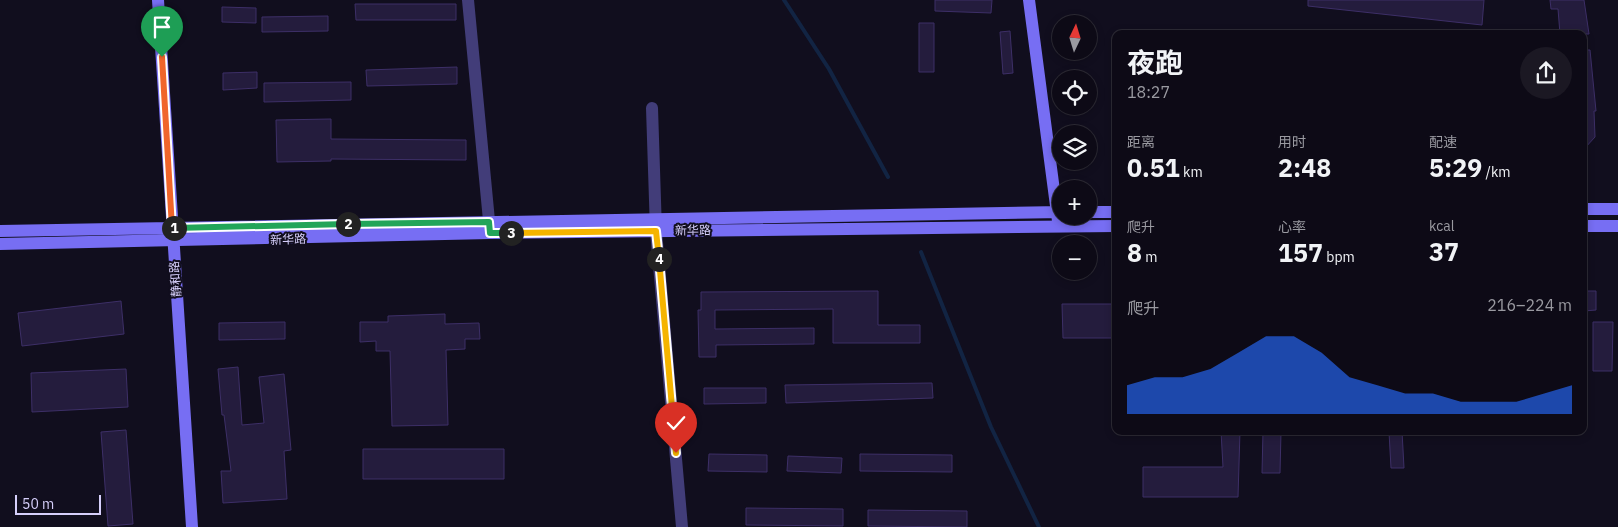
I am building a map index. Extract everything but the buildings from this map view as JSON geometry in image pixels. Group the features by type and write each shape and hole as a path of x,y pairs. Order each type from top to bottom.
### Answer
{"main road":[{"name":"静和路","path":"158,0 192,527"},
{"path":"1029,0 1054,180"},
{"path":"1587,209 1618,209"},
{"name":"新华路","path":"656,225 1052,212"},
{"path":"1097,212 1112,212"},
{"name":"新华路","path":"0,231 656,225 1112,226"},
{"path":"1587,226 1618,226"},
{"name":"新华路","path":"0,244 173,242 490,227"}],"street":[{"path":"468,0 490,227"},
{"path":"652,108 656,225 682,527"}],"waterway":[{"path":"784,0 829,69 888,177"},
{"path":"921,252 991,427 1039,527"}],"route":[{"path":"162,57 172,228 489,222 490,233 656,231 676,453"}]}
